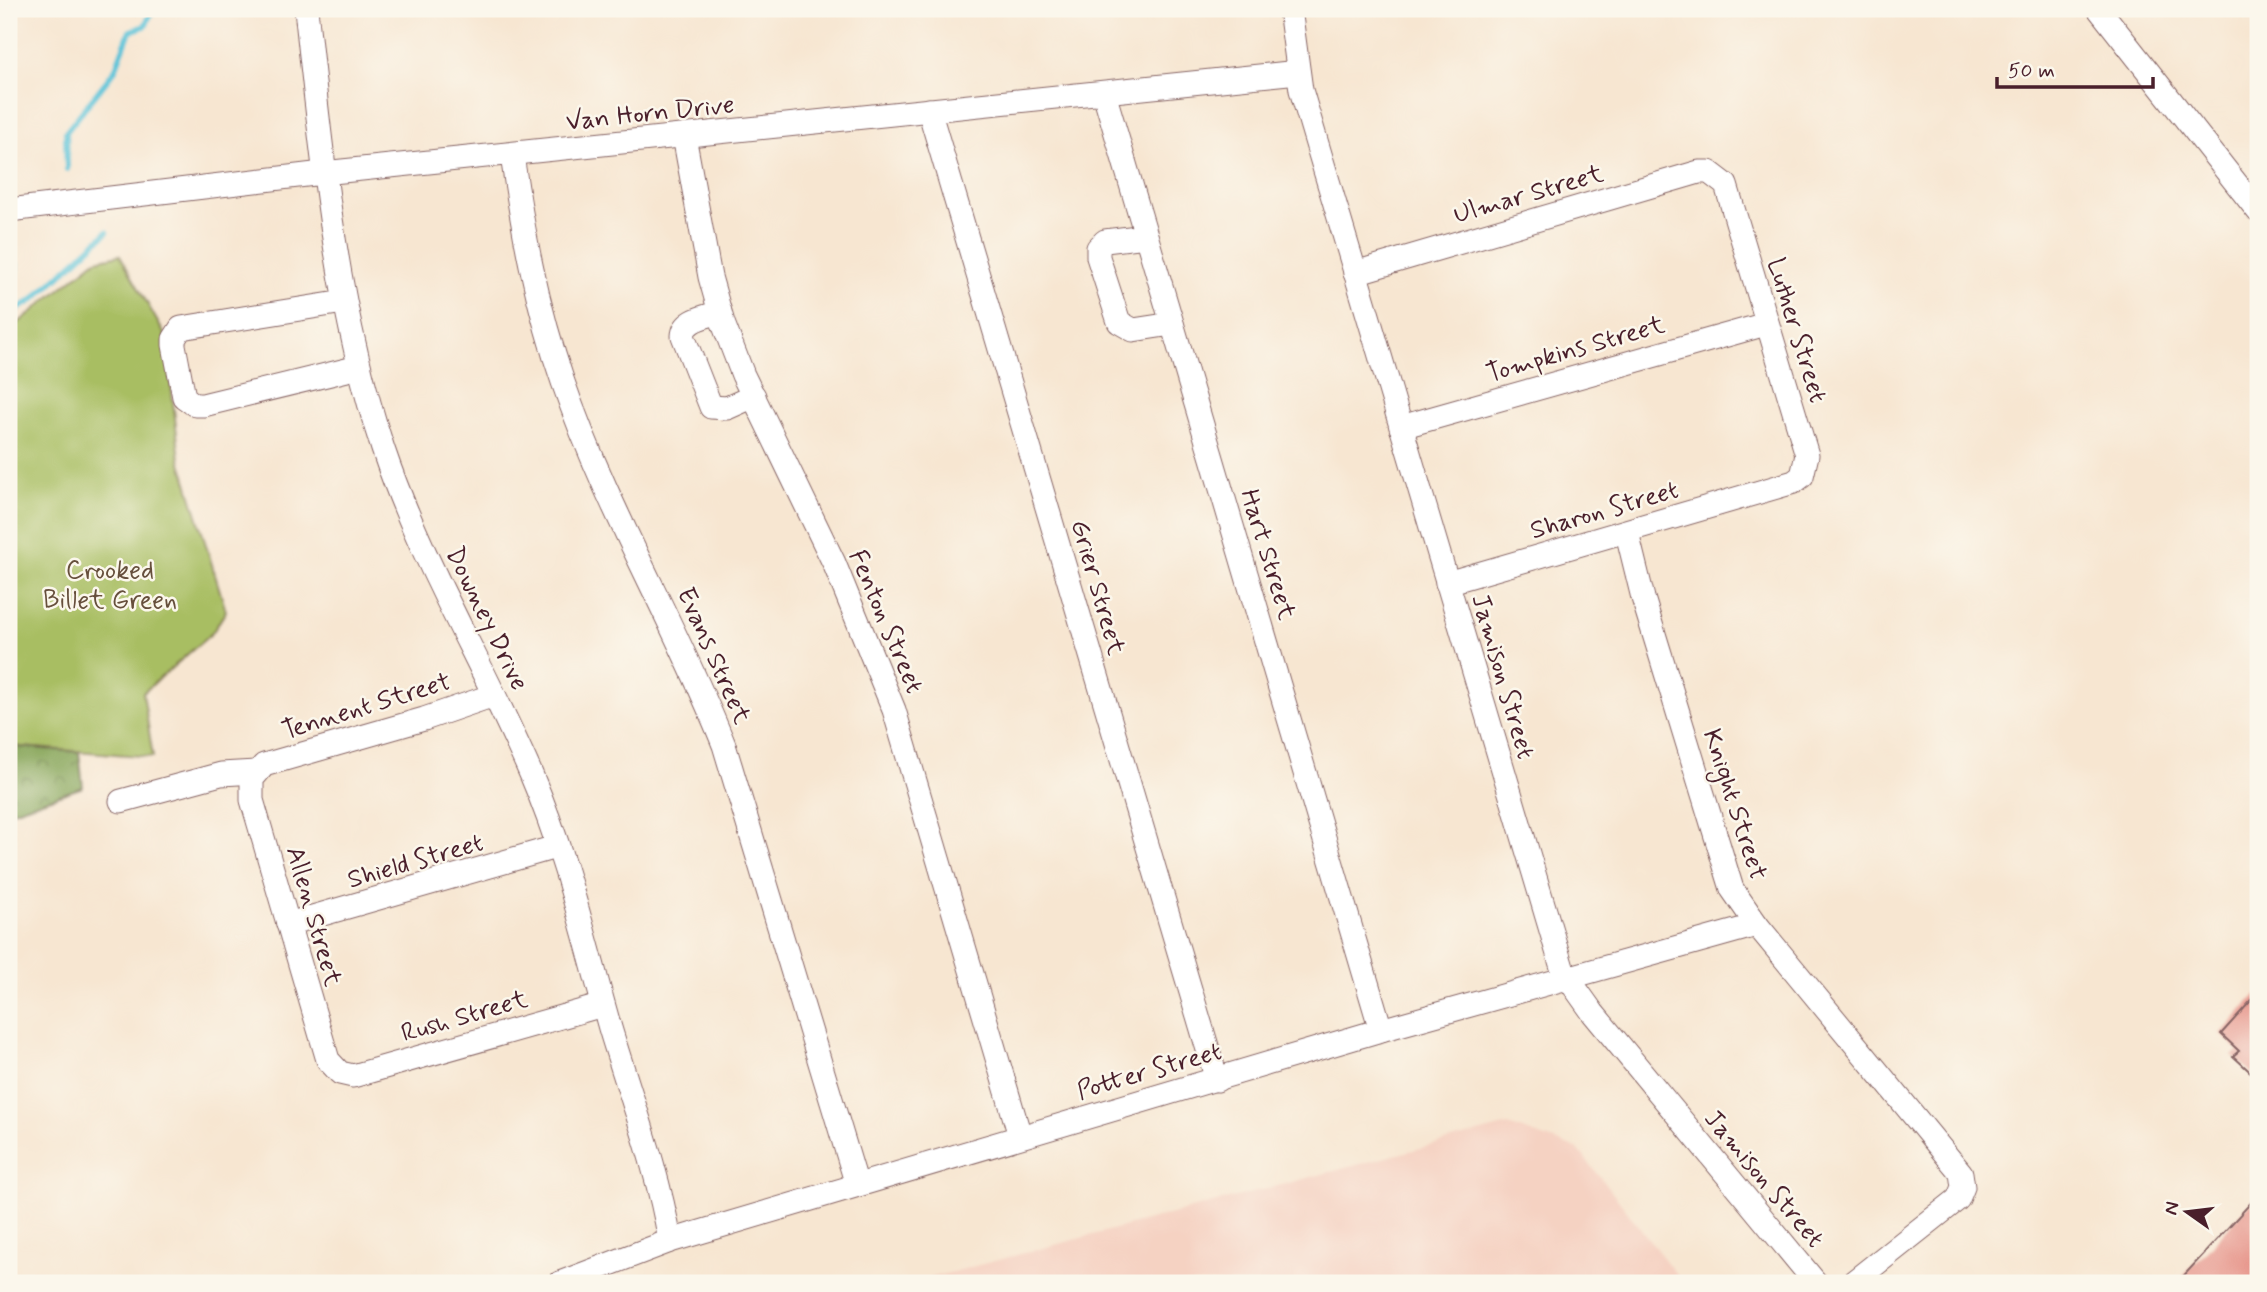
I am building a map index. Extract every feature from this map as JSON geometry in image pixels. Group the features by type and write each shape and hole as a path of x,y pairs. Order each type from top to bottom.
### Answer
{"street":[{"name":"Downey Drive","path":"306,9 323,173 344,302 359,367 384,452 403,501 533,779 603,1005 670,1241"},
{"name":"Jamison Street","path":"1290,9 1300,90 1566,977 1816,1283"},
{"path":"2099,9 2258,211"},
{"name":"Van Horn Drive","path":"9,210 323,173 1298,72"},
{"name":"Hart Street","path":"1104,93 1381,1030"},
{"name":"Grier Street","path":"929,110 1217,1080"},
{"name":"Fenton Street","path":"684,136 707,265 720,312 754,396 834,563 894,710 1020,1136"},
{"name":"Evans Street","path":"512,155 527,258 562,382 588,447 698,679 724,745 857,1185"},
{"name":"Ulmar Street","path":"1355,274 1699,172 1717,177"},
{"name":"Luther Street","path":"1717,177 1726,185 1807,455 1802,476 1777,488"},
{"path":"1146,236 1105,241 1098,248 1098,257 1119,322 1133,330 1172,324"},
{"path":"344,302 181,328 174,338 174,345 184,397 195,405 203,405 359,367"},
{"path":"720,312 687,323 683,329 683,336 711,407 727,408 754,396"},
{"name":"Tompkins Street","path":"1401,427 1766,324"},
{"name":"Sharon Street","path":"1447,583 1777,488"},
{"name":"Knight Street","path":"1626,533 1724,869 1737,900 1961,1173 1963,1186 1958,1199 1852,1283"},
{"name":"Tennent Street","path":"256,772 264,765 424,719 494,695"},
{"path":"121,801 220,774 256,772"},
{"name":"Allen Street","path":"256,772 252,779 252,800 328,1060 340,1073"},
{"name":"Shield Street","path":"288,924 556,847"},
{"name":"Potter Street","path":"560,1283 670,1241 1020,1136 1566,977 1757,925"},
{"name":"Rush Street","path":"340,1073 353,1076 603,1005"}],"shaded area":[{"path":"1508,1125 1578,1149 1683,1283 911,1283"}],"green space":[{"name":"Crooked Billet Green","path":"120,255 165,335 180,459 226,611 212,633 143,693 153,757 9,746 9,335 17,324 96,260"},
{"path":"9,746 79,752 83,787 9,812"}],"building":[{"path":"2258,993 2258,1079 2233,1056 2239,1051 2221,1034"},
{"path":"2258,1195 2258,1283 2177,1283"}],"waterway":[{"path":"67,169 66,132 115,70 130,31 145,26 153,9"},
{"path":"9,314 33,300 107,232"},
{"path":"9,315 16,265"}]}
